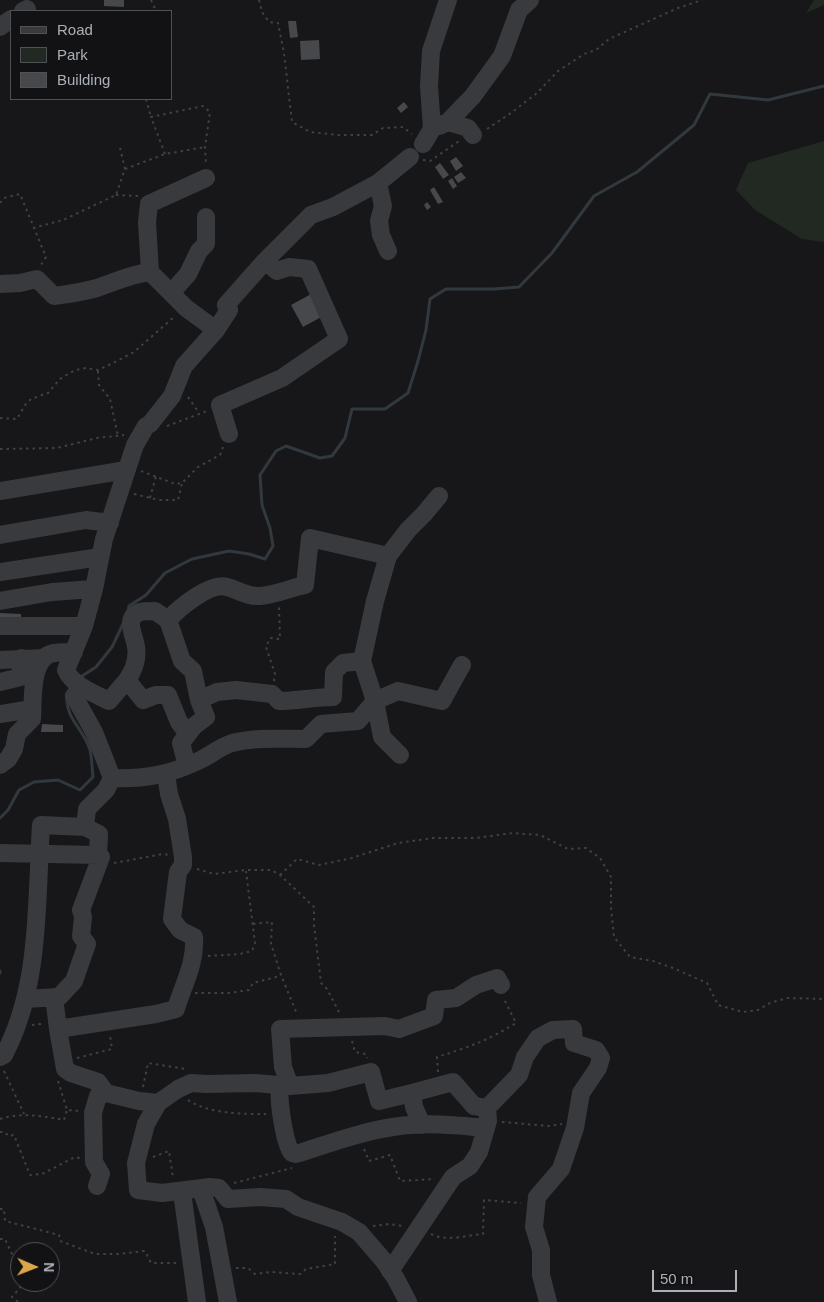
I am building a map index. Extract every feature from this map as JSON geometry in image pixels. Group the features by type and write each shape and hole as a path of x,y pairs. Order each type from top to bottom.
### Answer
{"street":[{"path":"434,132 429,86 431,51 448,0"},
{"path":"434,132 473,96 502,56 518,10 530,0"},
{"path":"434,132 468,128 473,135"},
{"path":"187,766 181,743 194,726 206,718 193,671 182,661 168,620 156,610 138,612 132,618 130,630 136,646 133,672 109,701 77,683 66,670 84,626 104,539 127,468 145,428 172,396 184,366 216,330 229,310 226,304 265,261 310,215 333,206 378,183 410,157"},
{"path":"206,178 149,204 147,222 150,272 186,308 216,330"},
{"path":"378,183 383,206 379,221 381,235 388,250"},
{"path":"171,293 188,274 198,251 206,244 206,217"},
{"path":"229,434 220,405 282,378 339,339 308,269 289,267 278,272 265,261"},
{"path":"0,284 20,283 37,279 54,296 97,288 134,274 150,272"},
{"path":"0,491 127,468"},
{"path":"400,755 382,737 375,701 362,661 375,601 388,556 408,530 439,496"},
{"path":"0,535 86,520 110,523"},
{"path":"168,620 175,612 203,592 224,586 248,595 260,596 305,585 310,538 388,556"},
{"path":"0,572 100,557"},
{"path":"0,601 52,592 94,589"},
{"path":"0,626 84,626"},
{"path":"0,660 44,658 54,653 74,652"},
{"path":"0,682 21,677 21,658"},
{"path":"0,766 8,759 14,749 8,736 32,719 36,672 44,658"},
{"path":"200,700 217,692 236,690 272,694 279,701 333,697 334,672 343,663 362,661"},
{"path":"112,778 147,778 166,774 200,761 221,747 234,743 269,738 306,739 321,724 358,721 375,701 398,691 442,701 462,665"},
{"path":"127,680 143,700 156,695 168,694 179,722 188,734"},
{"path":"77,683 74,696 94,732 112,778 106,790 87,809 85,827"},
{"path":"0,714 32,709"},
{"path":"58,1026 108,1022 176,1009 180,993 188,978 194,954 194,937 180,930 172,919 178,872 183,861 177,819 169,794 166,774"},
{"path":"0,1057 4,1055 15,1035 17,1026 33,963 42,825 85,827 99,834 98,861 81,910 83,916 81,936 87,944 74,980 59,996 24,999"},
{"path":"0,853 40,854 98,861"},
{"path":"487,1119 393,1127 296,1154 292,1153 289,1149 279,1096 285,1086 280,1029 385,1026 399,1029 434,1016 436,1000 456,998 476,985 497,978 501,985"},
{"path":"54,997 64,1065 71,1073 98,1082 106,1093"},
{"path":"390,1271 450,1181 470,1166 479,1152 487,1119 519,1075 525,1058 538,1038 553,1030 573,1030 574,1043 596,1050 601,1058 598,1068 581,1093 575,1128 561,1169 537,1197 534,1226 541,1250 541,1275 548,1302"},
{"path":"408,1302 384,1260 359,1232 342,1222 310,1212 286,1199 260,1197 228,1199 220,1188 210,1187 162,1194 138,1190 136,1163 146,1124 158,1103 184,1086 255,1083 285,1086 328,1082 371,1072 379,1101 453,1082 487,1119"},
{"path":"97,1186 101,1174 94,1162 92,1113 98,1096 106,1093 139,1101 158,1103"},
{"path":"412,1093 414,1106 422,1125"},
{"path":"201,1189 214,1227 228,1302"},
{"path":"182,1192 197,1302"}],"path":[{"path":"259,0 262,12 268,22 278,23 284,53 292,122 310,132 338,135 372,135 383,128 403,127 434,132"},
{"path":"410,157 430,161 459,141 485,130 511,113 537,93 558,71 584,54 596,50 609,39 678,8 702,0"},
{"path":"146,100 165,154"},
{"path":"151,118 202,106 210,112 205,147 206,178"},
{"path":"125,169 165,154 205,147"},
{"path":"116,195 125,169 120,148"},
{"path":"0,203 4,198 20,194 46,257 37,279"},
{"path":"34,228 63,220 116,195 144,196 149,204"},
{"path":"0,418 17,419 30,399 48,394 60,379 75,370 86,368 98,370 134,352 186,308"},
{"path":"98,370 99,385 110,398 118,436"},
{"path":"178,381 199,413"},
{"path":"0,449 57,448 97,438 118,436 145,428 163,428 220,405"},
{"path":"121,488 159,500 178,500 182,483 198,467 220,455 229,434"},
{"path":"127,468 156,476 175,484 182,483"},
{"path":"150,498 156,476"},
{"path":"272,694 275,674 266,647 270,638 280,639 278,592"},
{"path":"280,875 297,859 320,865 352,858 398,843 433,838 476,838 513,833 540,835 568,849 586,848 600,858 611,877 610,908 614,936 630,957 654,961 706,984 718,1005 743,1012 758,1010 770,1003 787,998 824,999"},
{"path":"98,861 163,854 214,874 246,870 271,870 280,875 314,907 314,924 321,983 327,989 344,1021 350,1027 355,1052 366,1054 371,1072"},
{"path":"194,954 200,957 240,954 252,951 255,943 246,870"},
{"path":"252,924 272,922 271,944 281,976 302,1028"},
{"path":"180,993 220,993 249,990 253,983 281,976"},
{"path":"440,1086 437,1057 491,1038 516,1023 505,1000 501,985"},
{"path":"0,1119 12,1115 25,1115 64,1120 67,1110 61,1095 56,1071 64,1065 112,1049 108,1022"},
{"path":"17,1026 58,1026"},
{"path":"0,1057 4,1074 25,1115"},
{"path":"139,1101 148,1063 187,1070 184,1086 186,1098 195,1104 233,1113 282,1115"},
{"path":"67,1110 92,1113"},
{"path":"487,1119 549,1126 566,1123 575,1128"},
{"path":"359,1135 369,1161 390,1155 400,1181 423,1179 450,1181"},
{"path":"220,1188 269,1173 294,1168 292,1153"},
{"path":"359,1232 372,1226 389,1224 419,1228 436,1237 459,1238 464,1235 484,1234 484,1200 527,1203 537,1197"},
{"path":"0,1209 4,1209 5,1221 59,1235 60,1241 95,1254 145,1251 151,1264 191,1263"},
{"path":"223,1268 248,1268 255,1274 271,1272 300,1274 306,1269 335,1264 336,1245 334,1237 342,1222"},
{"path":"0,1239 5,1239 10,1250"},
{"path":"16,1292 12,1297 18,1302"}],"green space":[{"path":"814,0 824,0 824,5 806,13"},
{"path":"824,141 824,242 802,239 755,210 736,190 748,163"}],"building":[{"path":"104,0 124,0 124,7 104,6"},
{"path":"288,21 296,21 298,37 290,38"},
{"path":"319,40 320,59 301,60 300,41"},
{"path":"404,102 408,107 401,113 397,108"},
{"path":"456,157 463,166 456,171 450,161"},
{"path":"440,163 449,175 443,179 435,167"},
{"path":"461,172 466,178 458,183 454,177"},
{"path":"452,178 457,186 453,189 448,181"},
{"path":"434,187 443,202 438,204 430,190"},
{"path":"427,202 431,207 427,210 424,205"},
{"path":"313,293 325,315 303,327 291,305"},
{"path":"0,613 21,614 21,621 0,621"},
{"path":"42,724 63,725 63,732 41,732"}],"waterway":[{"path":"128,611 129,606 146,595 165,573 192,559 229,551 265,559 273,546 270,528 262,505 260,475 276,451 286,446 320,458 332,456 345,438 352,409 385,409 408,393 426,330 430,299 446,289 519,287 552,253 594,196 637,172 694,125 710,94 768,100 824,86"},
{"path":"79,678 96,667 112,647 123,624"},
{"path":"0,818 8,810 19,790 34,782 58,780 80,790 93,777 90,750 72,718 67,705 67,697"}]}
